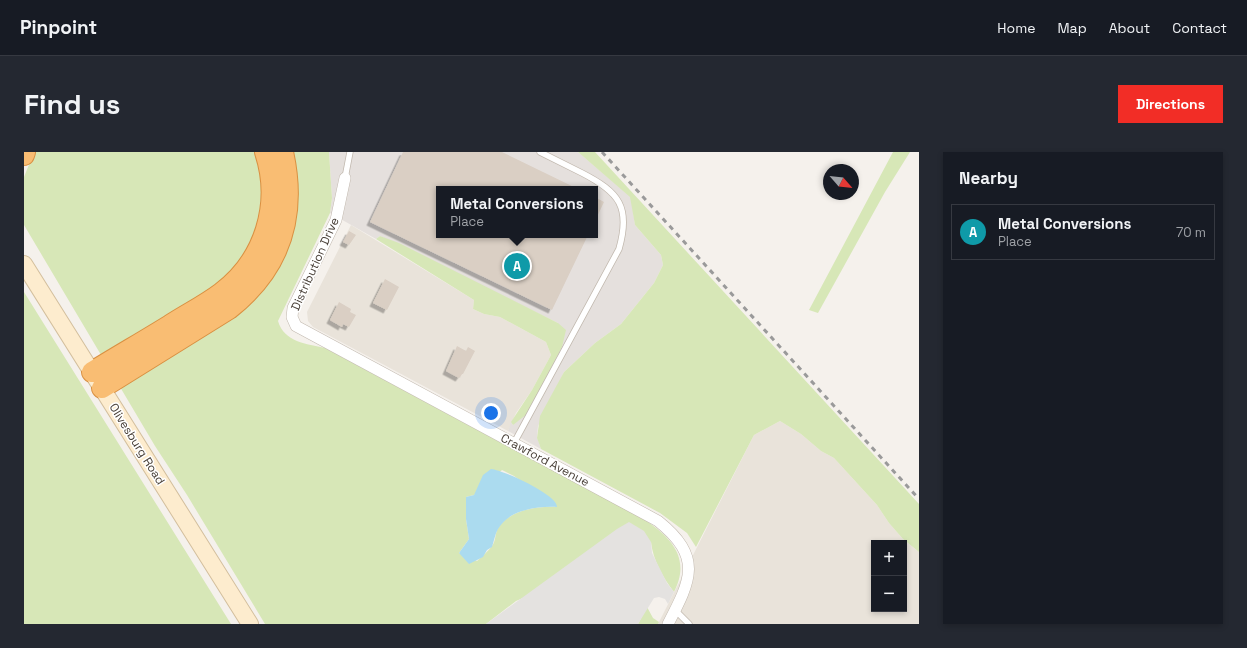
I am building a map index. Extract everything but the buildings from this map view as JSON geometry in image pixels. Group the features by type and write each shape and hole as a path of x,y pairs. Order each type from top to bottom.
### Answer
{"highway":[{"path":"97,380 222,292 239,277 250,264 264,238 271,210 271,182 265,152"},
{"path":"97,380 229,309 241,299 263,275 283,236 286,222 289,192 283,152"}],"main road":[{"name":"Olivesburg Road","path":"24,264 250,624"}],"street":[{"name":"Distribution Drive","path":"296,326 292,317 293,308 336,220 345,178"},
{"name":"Crawford Avenue","path":"296,326 640,510 671,531 684,547 689,570 685,591 668,624"}],"lane":[{"path":"345,178 350,152"},
{"path":"514,443 619,249 624,233 624,214 619,200 612,191 601,183 540,152"},
{"path":"675,610 689,624"}],"shaded area":[{"path":"329,152 578,152 631,197 635,225 661,255 663,265 654,283 621,324 595,343 564,372 538,426 537,437 541,449 508,431 511,422 513,425 562,347 558,323 380,236 376,239 330,213 332,198"},
{"path":"351,225 474,300 473,309 484,314 500,317 546,342 551,355 532,390 516,413 508,431 313,327 308,321 307,312"},
{"path":"780,421 801,434 821,451 834,458 877,505 889,523 904,540 871,540 871,612 907,612 907,542 919,552 919,624 658,624 754,435"},
{"path":"629,522 644,531 651,542 652,553 667,583 674,592 668,604 665,599 659,597 654,598 638,624 486,624 617,529"}],"green space":[{"path":"34,152 329,152 332,198 330,213 278,321 285,334 297,341 325,348 645,520 663,534 676,550 680,569 679,580 674,592 659,568 651,542 516,601 486,624 265,624 187,495 155,446 24,225 24,177","holes":["502,470 514,476 557,507 532,508 509,517 498,528 492,546 477,561 459,553 469,539 466,519 466,497 474,495"]},
{"path":"578,152 595,152 919,504 919,552 907,542 907,540 903,539 889,523 877,505 834,458 821,451 801,434 780,421 754,435 696,547 687,533 660,513 541,449 537,438 540,416 564,372 595,343 621,324 654,283 663,265 661,255 635,225 630,197"},
{"path":"893,152 910,152 885,192 818,313 809,310"},
{"path":"380,236 399,243 558,323 566,330 562,347 527,414 513,425 511,422 532,390 551,355 546,342 500,317 484,314 473,309 474,300 376,239"},
{"path":"24,292 231,624 24,624"},
{"path":"647,607 653,618 659,622 658,624 638,624"}],"water":[{"path":"491,469 517,478 540,490 555,502 557,507 540,507 524,510 509,517 498,529 492,547 487,550 483,557 469,564 459,553 469,539 466,519 466,497 474,495 483,475"}],"railway":[{"path":"602,152 919,499"}],"place":[{"name":"Metal Conversions","path":"517,266"}]}
